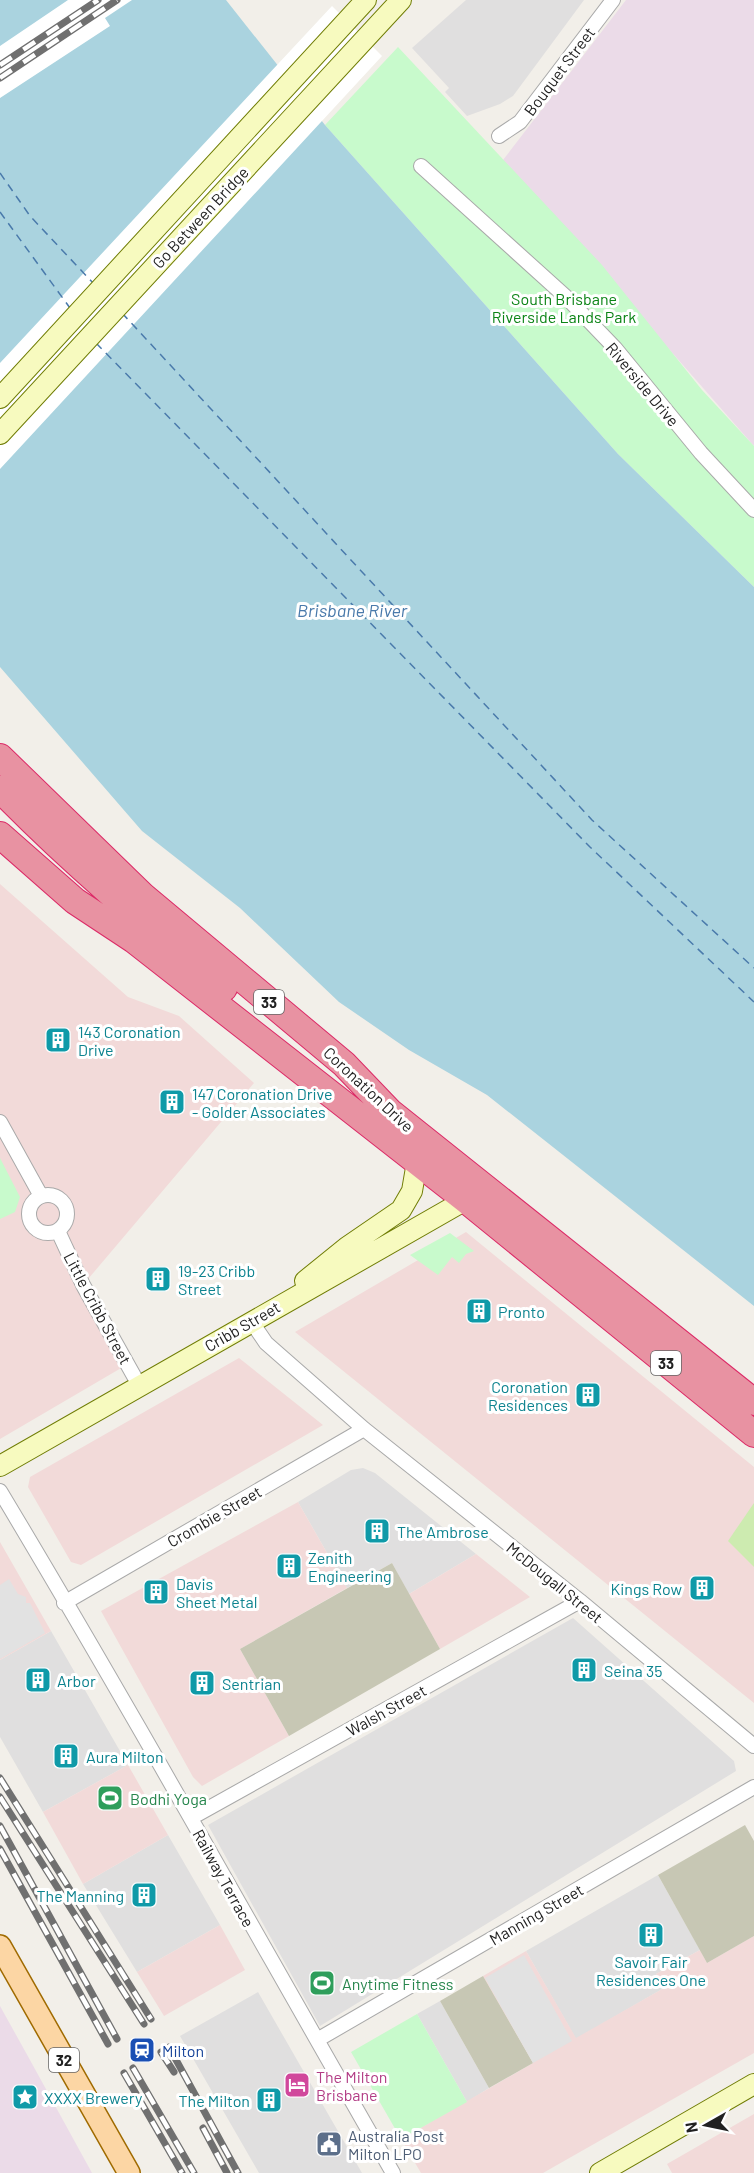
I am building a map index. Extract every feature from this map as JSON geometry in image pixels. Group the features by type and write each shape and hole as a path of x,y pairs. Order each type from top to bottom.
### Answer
{"highway":[{"name":"Coronation Drive","path":"0,757 143,896 344,1064 390,1112 476,1194 754,1434"},
{"path":"0,789 44,834 160,936 338,1078 390,1112"},
{"name":"Coronation Drive","path":"0,835 75,901 134,940 417,1162 476,1194 754,1402"}],"main road":[{"name":"Go Between Bridge","path":"0,398 366,0"},
{"name":"Go Between Bridge","path":"0,434 401,0"},
{"path":"276,1306 330,1259 401,1210 412,1191 417,1162"},
{"name":"Cribb Street","path":"0,1466 138,1384 476,1194"},
{"name":"32","path":"0,1946 129,2173"},
{"path":"600,2173 754,2084"}],"street":[{"name":"Bouquet Street","path":"499,136 520,122 613,0"},
{"name":"Riverside Drive","path":"421,166 574,306 615,348 701,453 754,510"},
{"path":"0,1122 40,1196"},
{"path":"40,1196 54,1196 64,1205 65,1222 58,1231 42,1233 31,1224 29,1210 32,1203 40,1196"},
{"name":"Little Cribb Street","path":"58,1231 83,1285 138,1384"},
{"name":"McDougall Street","path":"251,1321 266,1343 364,1429 580,1601 754,1746"},
{"name":"Crombie Street","path":"64,1603 364,1429"},
{"name":"Railway Terrace","path":"0,1491 191,1818 393,2173"},
{"name":"Walsh Street","path":"191,1818 580,1601"},
{"name":"Manning Street","path":"317,2040 754,1787"}],"shaded area":[{"path":"466,0 584,0 513,96 500,104 467,116 445,92 449,88 412,48"},
{"path":"626,0 754,0 754,446 503,160"},
{"path":"0,884 128,997 179,1016 254,1083 83,1285 128,1364 0,1439"},
{"path":"466,1232 754,1467 754,1703 295,1332"},
{"path":"239,1358 323,1425 81,1565 71,1562 28,1487 30,1477"},
{"name":"The Ambrose","path":"363,1468 375,1473 476,1554 409,1594 392,1563 347,1588 298,1502 351,1470"},
{"path":"298,1502 347,1588 240,1649 289,1736 202,1786 193,1777 101,1611"},
{"path":"0,1542 51,1631 0,1660"},
{"path":"476,1554 530,1597 440,1649 409,1594"},
{"path":"392,1563 440,1649 289,1736 240,1649"},
{"path":"9,1579 18,1594 26,1597 26,1603 30,1603 45,1633 0,1659 0,1585"},
{"path":"573,1618 734,1761 736,1771 320,2026 208,1825"},
{"path":"51,1631 128,1765 43,1812 0,1737 0,1660"},
{"path":"128,1765 168,1835 83,1884 43,1812"},
{"path":"745,1825 754,1841 754,1936 707,1963 658,1875"},
{"name":"The Manning","path":"168,1835 220,1925 137,1972 83,1884"},
{"path":"658,1875 700,1950 656,1974 664,1988 576,2039 526,1951"},
{"path":"220,1925 245,1970 164,2016 137,1972"},
{"path":"754,1936 754,2053 543,2173 421,2173 401,2139 533,2063 483,1976 526,1951 576,2038 664,1988 656,1974 700,1950 707,1963"},
{"path":"524,1955 572,2041 533,2063 485,1978"},
{"path":"483,1976 533,2063 489,2088 440,2001"},
{"name":"The Milton","path":"258,1992 362,2173 259,2173 180,2036"},
{"path":"440,2001 489,2088 467,2102 417,2014"},
{"name":"XXXX Brewery","path":"0,2006 30,2060 92,2173 0,2173"},
{"path":"754,2114 754,2173 672,2173 667,2164"}],"green space":[{"name":"South Brisbane Riverside Lands Park","path":"398,47 602,265 702,390 754,446 754,587 618,454 325,125"},
{"path":"0,1158 20,1197 15,1212 0,1219"},
{"path":"450,1233 474,1251 466,1254 459,1263 452,1257 438,1275 410,1255"},
{"path":"754,1503 754,1567 728,1541"},
{"path":"417,2014 467,2102 401,2139 351,2052"}],"water":[{"name":"Brisbane River","path":"0,0 226,0 325,125 618,454 754,587 754,1306 487,1095 409,1050 339,1002 240,908 142,831 0,667"}],"pier":[{"path":"68,0 132,0 105,18 110,26 0,98 0,46"},
{"path":"332,6 382,56 0,469 0,363"}],"ferry route":[{"path":"0,173 30,216 94,284"},
{"path":"0,212 70,308"},
{"path":"122,313 592,820 754,968"},
{"path":"96,343 590,847 754,1002"}],"railway":[{"path":"0,65 98,0"},
{"path":"0,78 117,0"},
{"path":"0,1778 151,2019"},
{"path":"0,1797 144,2024"},
{"path":"0,1826 117,2039"},
{"path":"0,1849 108,2044"},
{"path":"169,2047 238,2173"},
{"path":"161,2052 174,2072"},
{"path":"133,2068 194,2173"},
{"path":"124,2073 182,2173"},
{"path":"203,2128 227,2173"}],"place":[{"name":"143 Coronation Drive","path":"58,1040"},
{"name":"147 Coronation Drive - Golder Associates","path":"172,1102"},
{"name":"19-23 Cribb Street","path":"158,1279"},
{"name":"Pronto","path":"479,1311"},
{"name":"Coronation Residences","path":"588,1395"},
{"name":"The Ambrose","path":"377,1531"},
{"name":"Zenith Engineering","path":"289,1566"},
{"name":"Kings Row","path":"702,1588"},
{"name":"Davis Sheet Metal","path":"156,1592"},
{"name":"Seina 35","path":"584,1670"},
{"name":"Arbor","path":"38,1680"},
{"name":"Sentrian","path":"202,1683"},
{"name":"Aura Milton","path":"66,1756"},
{"name":"Bodhi Yoga","path":"110,1798"},
{"name":"The Manning","path":"144,1895"},
{"name":"Savoir Fair Residences One","path":"651,1935"},
{"name":"Anytime Fitness","path":"322,1983"},
{"name":"Milton","path":"142,2050"},
{"name":"The Milton Brisbane","path":"297,2085"},
{"name":"XXXX Brewery","path":"25,2097"},
{"name":"The Milton","path":"269,2100"},
{"name":"Australia Post Milton LPO","path":"329,2144"}]}
